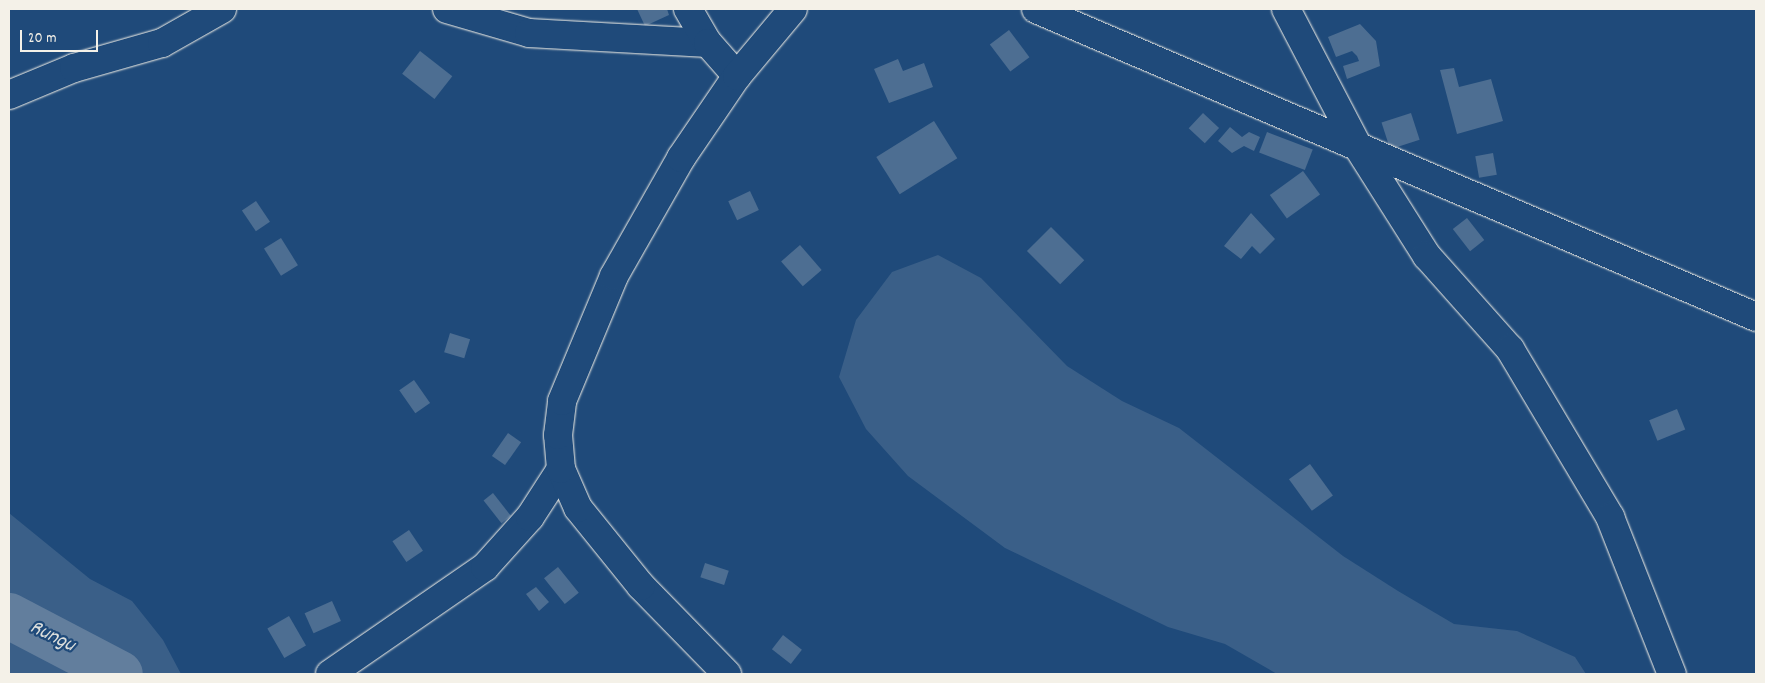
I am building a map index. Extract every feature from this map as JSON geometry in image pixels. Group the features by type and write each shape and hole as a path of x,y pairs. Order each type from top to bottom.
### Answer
{"street":[{"path":"9,95 74,68 162,43 222,9"},
{"path":"447,9 529,33 708,43"},
{"path":"688,9 708,43 737,76"},
{"path":"726,674 610,550 578,508 561,469 558,434 562,401 589,329 614,276 681,158 737,76 793,9"},
{"path":"1036,9 1756,317"},
{"path":"1286,9 1358,147 1427,256 1510,349 1610,517 1672,674"},
{"path":"330,674 484,567 530,517 561,469"}],"shaded area":[{"path":"938,255 981,278 1067,366 1122,401 1179,428 1343,556 1454,624 1517,631 1575,657 1586,674 1277,674 1225,644 1168,627 1005,548 908,476 866,429 839,377 856,320 892,272"},
{"path":"9,513 90,579 132,601 163,640 181,674 9,674"}],"building":[{"path":"637,9 667,9 669,15 645,26"},
{"path":"1360,24 1376,41 1380,66 1347,79 1343,66 1359,61 1357,56 1352,51 1336,57 1328,37"},
{"path":"1009,30 1029,57 1010,72 990,44"},
{"path":"420,51 452,76 434,99 402,74"},
{"path":"898,59 903,71 924,63 933,87 889,103 874,69"},
{"path":"1454,68 1459,87 1491,79 1503,121 1457,134 1440,70"},
{"path":"1203,113 1219,128 1205,143 1189,128"},
{"path":"1411,113 1420,140 1390,149 1382,123"},
{"path":"934,121 957,158 900,194 876,157"},
{"path":"1230,127 1242,137 1249,132 1260,137 1254,151 1244,146 1232,153 1218,141"},
{"path":"1267,132 1313,150 1305,170 1259,153"},
{"path":"1493,153 1497,175 1479,178 1475,156"},
{"path":"1303,171 1320,194 1287,219 1270,195"},
{"path":"750,191 759,210 737,220 728,201"},
{"path":"256,201 270,222 256,231 242,211"},
{"path":"1251,213 1275,239 1260,254 1252,246 1241,259 1224,246"},
{"path":"1467,218 1484,240 1470,251 1453,229"},
{"path":"1051,227 1084,260 1060,284 1027,251"},
{"path":"281,238 298,265 281,276 264,249"},
{"path":"800,245 822,270 803,286 781,261"},
{"path":"450,333 470,339 464,358 444,352"},
{"path":"414,380 430,403 415,413 399,390"},
{"path":"1677,409 1685,429 1657,441 1649,420"},
{"path":"508,433 521,442 505,465 492,456"},
{"path":"1310,464 1333,496 1312,511 1289,479"},
{"path":"493,493 511,516 501,523 484,500"},
{"path":"409,530 423,551 406,562 392,541"},
{"path":"705,563 729,571 724,585 700,577"},
{"path":"558,567 579,593 565,604 544,578"},
{"path":"536,587 549,602 539,611 526,594"},
{"path":"332,601 341,621 314,633 305,613"},
{"path":"289,616 306,645 284,658 267,628"},
{"path":"783,635 802,650 791,664 772,649"}],"waterway":[{"name":"Rungu","path":"9,616 120,674"}]}
